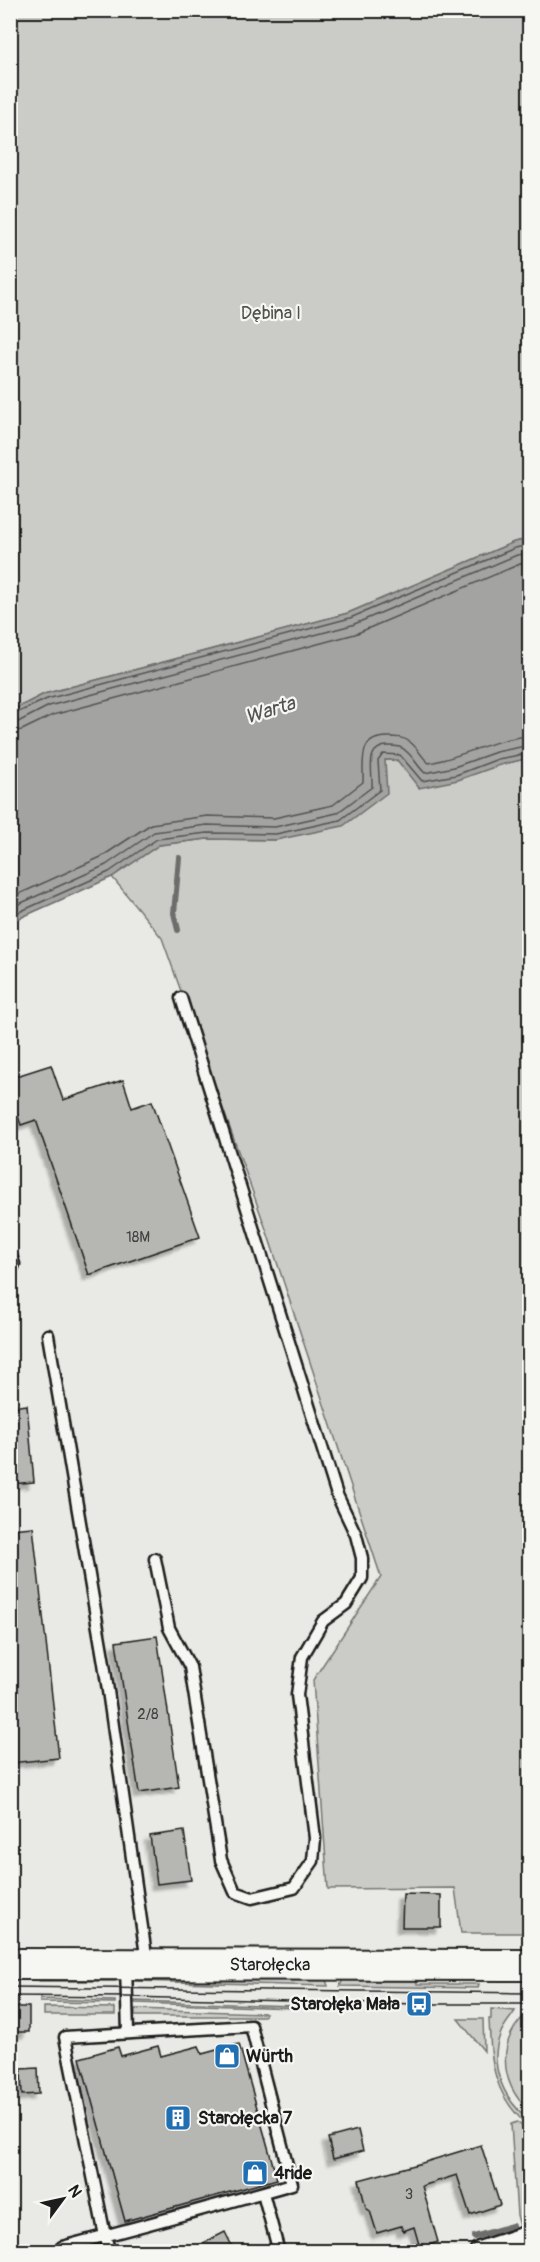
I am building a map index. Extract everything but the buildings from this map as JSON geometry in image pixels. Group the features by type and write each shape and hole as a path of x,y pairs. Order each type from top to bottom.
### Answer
{"street":[{"name":"Starołęcka","path":"10,1964 530,1965"},
{"path":"481,2252 530,2236"}],"lane":[{"path":"155,1559 169,1628 190,1667 221,1860 236,1892 252,1898 294,1888 313,1861 315,1838 297,1695 302,1657 323,1621 346,1604 362,1578 362,1558 356,1535 337,1495 181,998"},
{"path":"10,1253 14,1264 10,1274"},
{"path":"48,1335 104,1663 136,1965 128,2032"},
{"path":"62,2247 105,2236 263,2193 292,2184 251,2026 65,2037 105,2236 110,2252"},
{"path":"263,2193 279,2252"}],"green space":[{"name":"Dębina I","path":"11,11 529,11 529,539 514,542 348,613 44,694 11,711"},
{"path":"529,758 529,1933 461,1933 455,1888 328,1889 313,1680 381,1577 267,1232 162,938 112,877 159,845 207,839 276,840 384,760 500,765"},
{"path":"45,1976 112,1976 115,1981 40,1981"},
{"path":"140,1976 325,1977 328,1986 135,1981"},
{"path":"344,1977 416,1978 417,1984 479,1984 478,1988 340,1986"},
{"path":"40,1999 115,2001 115,2003 40,2002"},
{"path":"135,2001 328,2007 328,2009 135,2003"},
{"path":"44,2007 115,2008 115,2015 44,2015"},
{"path":"135,2009 266,2013 264,2016 135,2016"},
{"path":"491,2009 515,2011 500,2035 496,2059 506,2093 529,2120 529,2127 508,2103 496,2078 490,2035"},
{"path":"529,2012 529,2110 511,2087 505,2060 511,2034"},
{"path":"458,2019 483,2019 484,2051"},
{"path":"517,2122 529,2132 529,2227 521,2230 517,2215 511,2124"}],"water":[{"name":"Warta","path":"529,539 529,758 500,765 458,780 419,788 397,760 385,760 387,793 343,826 276,840 207,839 159,845 112,877 11,922 11,711 44,694 348,613 514,542"}],"waterway":[{"path":"178,930 174,913 179,858"},
{"path":"474,2237 512,2226"}],"tram line":[{"path":"10,1987 530,1993"},
{"path":"10,1996 530,2004"}],"place":[{"name":"Starołęka Mała","path":"419,2004"},
{"name":"Würth","path":"227,2056"},
{"name":"Starołęcka 7","path":"178,2118"},
{"name":"4ride","path":"255,2173"}]}
